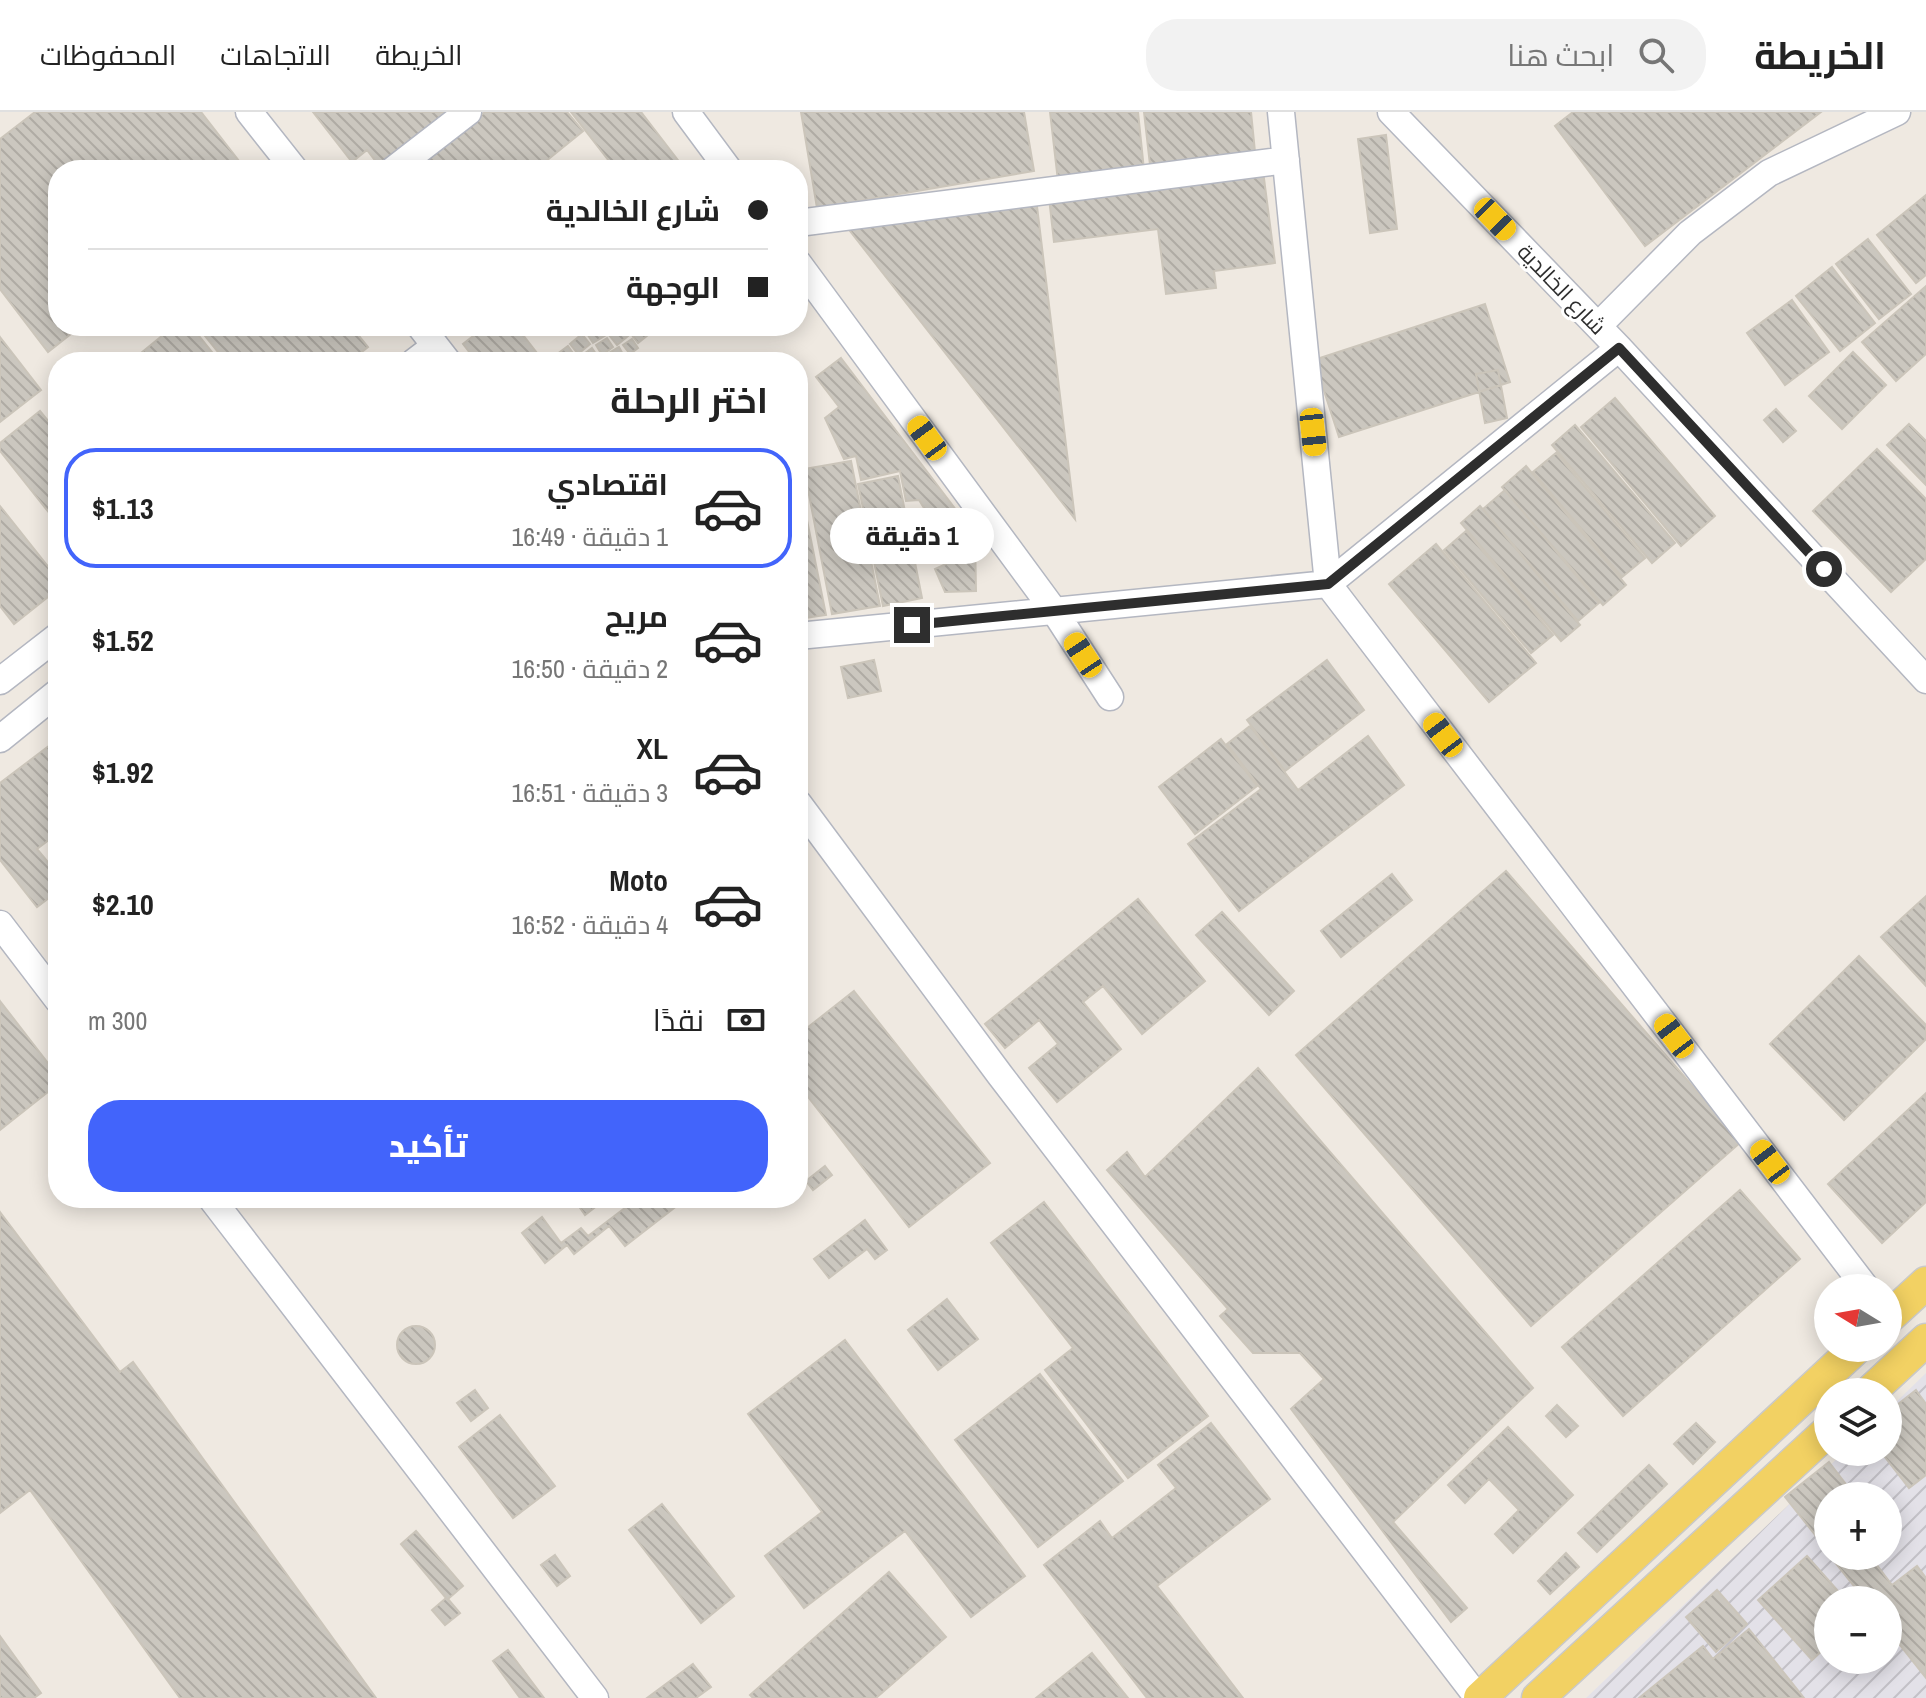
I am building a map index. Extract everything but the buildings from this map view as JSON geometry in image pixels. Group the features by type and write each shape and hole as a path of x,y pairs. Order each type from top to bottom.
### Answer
{"main road":[{"path":"1902,1304 1926,1283"},
{"path":"1888,1378 1922,1351"},
{"path":"1479,1698 1841,1362"},
{"path":"1538,1698 1814,1444"}],"street":[{"path":"249,112 287,160"},
{"path":"406,160 468,112"},
{"path":"686,112 722,160"},
{"path":"1281,112 1328,584 1855,1274"},
{"name":"شارع الخالدية","path":"1391,112 1619,348 1926,680"},
{"path":"1598,326 1690,233 1769,173 1866,119 1897,112"},
{"path":"808,222 1286,160"},
{"path":"808,277 1055,612 1110,697"},
{"path":"808,635 1328,584 1619,348"},
{"path":"0,681 48,644"},
{"path":"0,739 48,700"},
{"path":"808,816 1000,1075 1479,1698"},
{"path":"0,924 48,987"},
{"path":"219,1208 595,1698"}],"shaded area":[{"path":"1926,1373 1926,1698 1586,1698 1829,1466 1902,1466 1902,1396"}],"route":[{"path":"912,625 1328,584 1619,348 1824,569"}]}
